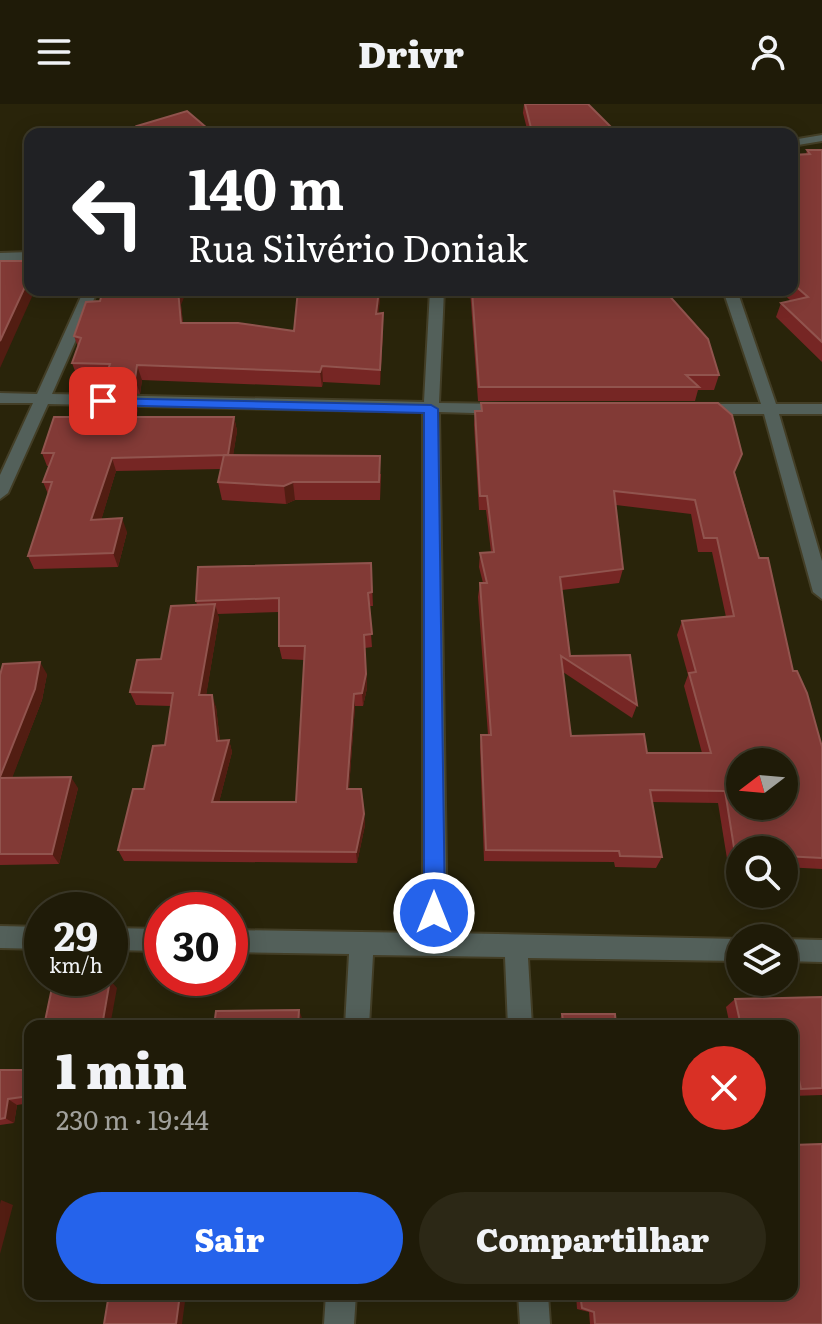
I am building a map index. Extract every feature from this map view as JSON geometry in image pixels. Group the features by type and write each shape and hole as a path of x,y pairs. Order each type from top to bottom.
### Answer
{"street":[{"path":"798,142 822,138"},
{"path":"0,257 24,256"},
{"path":"0,493 88,296"},
{"path":"435,944 431,409 437,296"},
{"path":"732,296 770,408 822,592"},
{"path":"0,398 523,409"},
{"path":"677,409 822,409"},
{"path":"0,937 24,938"},
{"path":"248,941 726,950"},
{"path":"357,1020 362,944"},
{"path":"516,947 520,1020"},
{"path":"798,950 822,951"},
{"path":"339,1324 341,1300"},
{"path":"533,1300 535,1324"}],"building":[{"path":"525,104 588,104 612,128 531,128"},
{"path":"187,111 207,128 139,128 137,126"},
{"path":"807,150 822,150 822,342 781,303 808,297 798,288 798,155 810,154"},
{"path":"0,261 24,261 24,289 0,341"},
{"path":"101,296 179,296 181,323 238,323 294,331 297,296 378,296 376,314 383,313 380,370 322,366 320,372 137,365 135,379 105,378 110,364 72,363 81,338 74,336 86,302 100,301"},
{"path":"472,296 669,296 708,339 719,375 686,375 699,387 479,387"},
{"path":"100,395 134,396 130,417 234,417 228,455 112,458 91,520 122,518 113,553 28,556 52,482 43,482 54,453 42,453 54,417 93,417"},
{"path":"481,403 718,403 732,415 742,454 734,472 759,558 768,558 793,671 797,671 807,693 822,747 822,858 798,857 798,836 732,836 730,820 798,820 798,748 726,748 726,797 725,791 650,790 662,857 620,856 619,851 486,850 481,735 491,735 480,583 487,583 480,553 494,552 487,496 480,496 475,411 482,411","holes":["614,491 695,500 704,538 717,538 734,616 682,621 696,672 689,673 711,753 647,753 644,734 571,736 561,656 637,705 630,655 570,656 560,577 623,569"]},
{"path":"224,455 380,456 379,482 293,482 284,486 218,482"},
{"path":"371,563 372,592 368,593 372,634 364,635 366,674 362,693 354,694 347,789 361,789 364,814 356,852 118,850 133,789 144,789 153,746 165,745 173,693 130,692 137,660 161,659 171,606 215,604 199,695 212,695 217,741 229,740 212,802 296,802 305,646 279,646 279,598 196,601 198,567"},
{"path":"40,662 35,689 0,777 0,675 3,664"},
{"path":"71,777 52,854 0,854 0,778"},
{"path":"50,996 107,996 103,1020 45,1020"},
{"path":"822,997 822,1088 801,1089 798,1080 798,1020 740,1020 735,999"},
{"path":"299,1010 298,1020 215,1020 216,1011"},
{"path":"562,1014 615,1014 616,1020 563,1020"},
{"path":"0,1070 24,1070 24,1097 8,1099 5,1118 0,1119"},
{"path":"822,1144 822,1324 595,1324 594,1312 582,1308 581,1300 798,1300 798,1145"},
{"path":"108,1300 179,1300 176,1324 104,1324"}],"route":[{"path":"103,401 431,409 434,913"}]}
